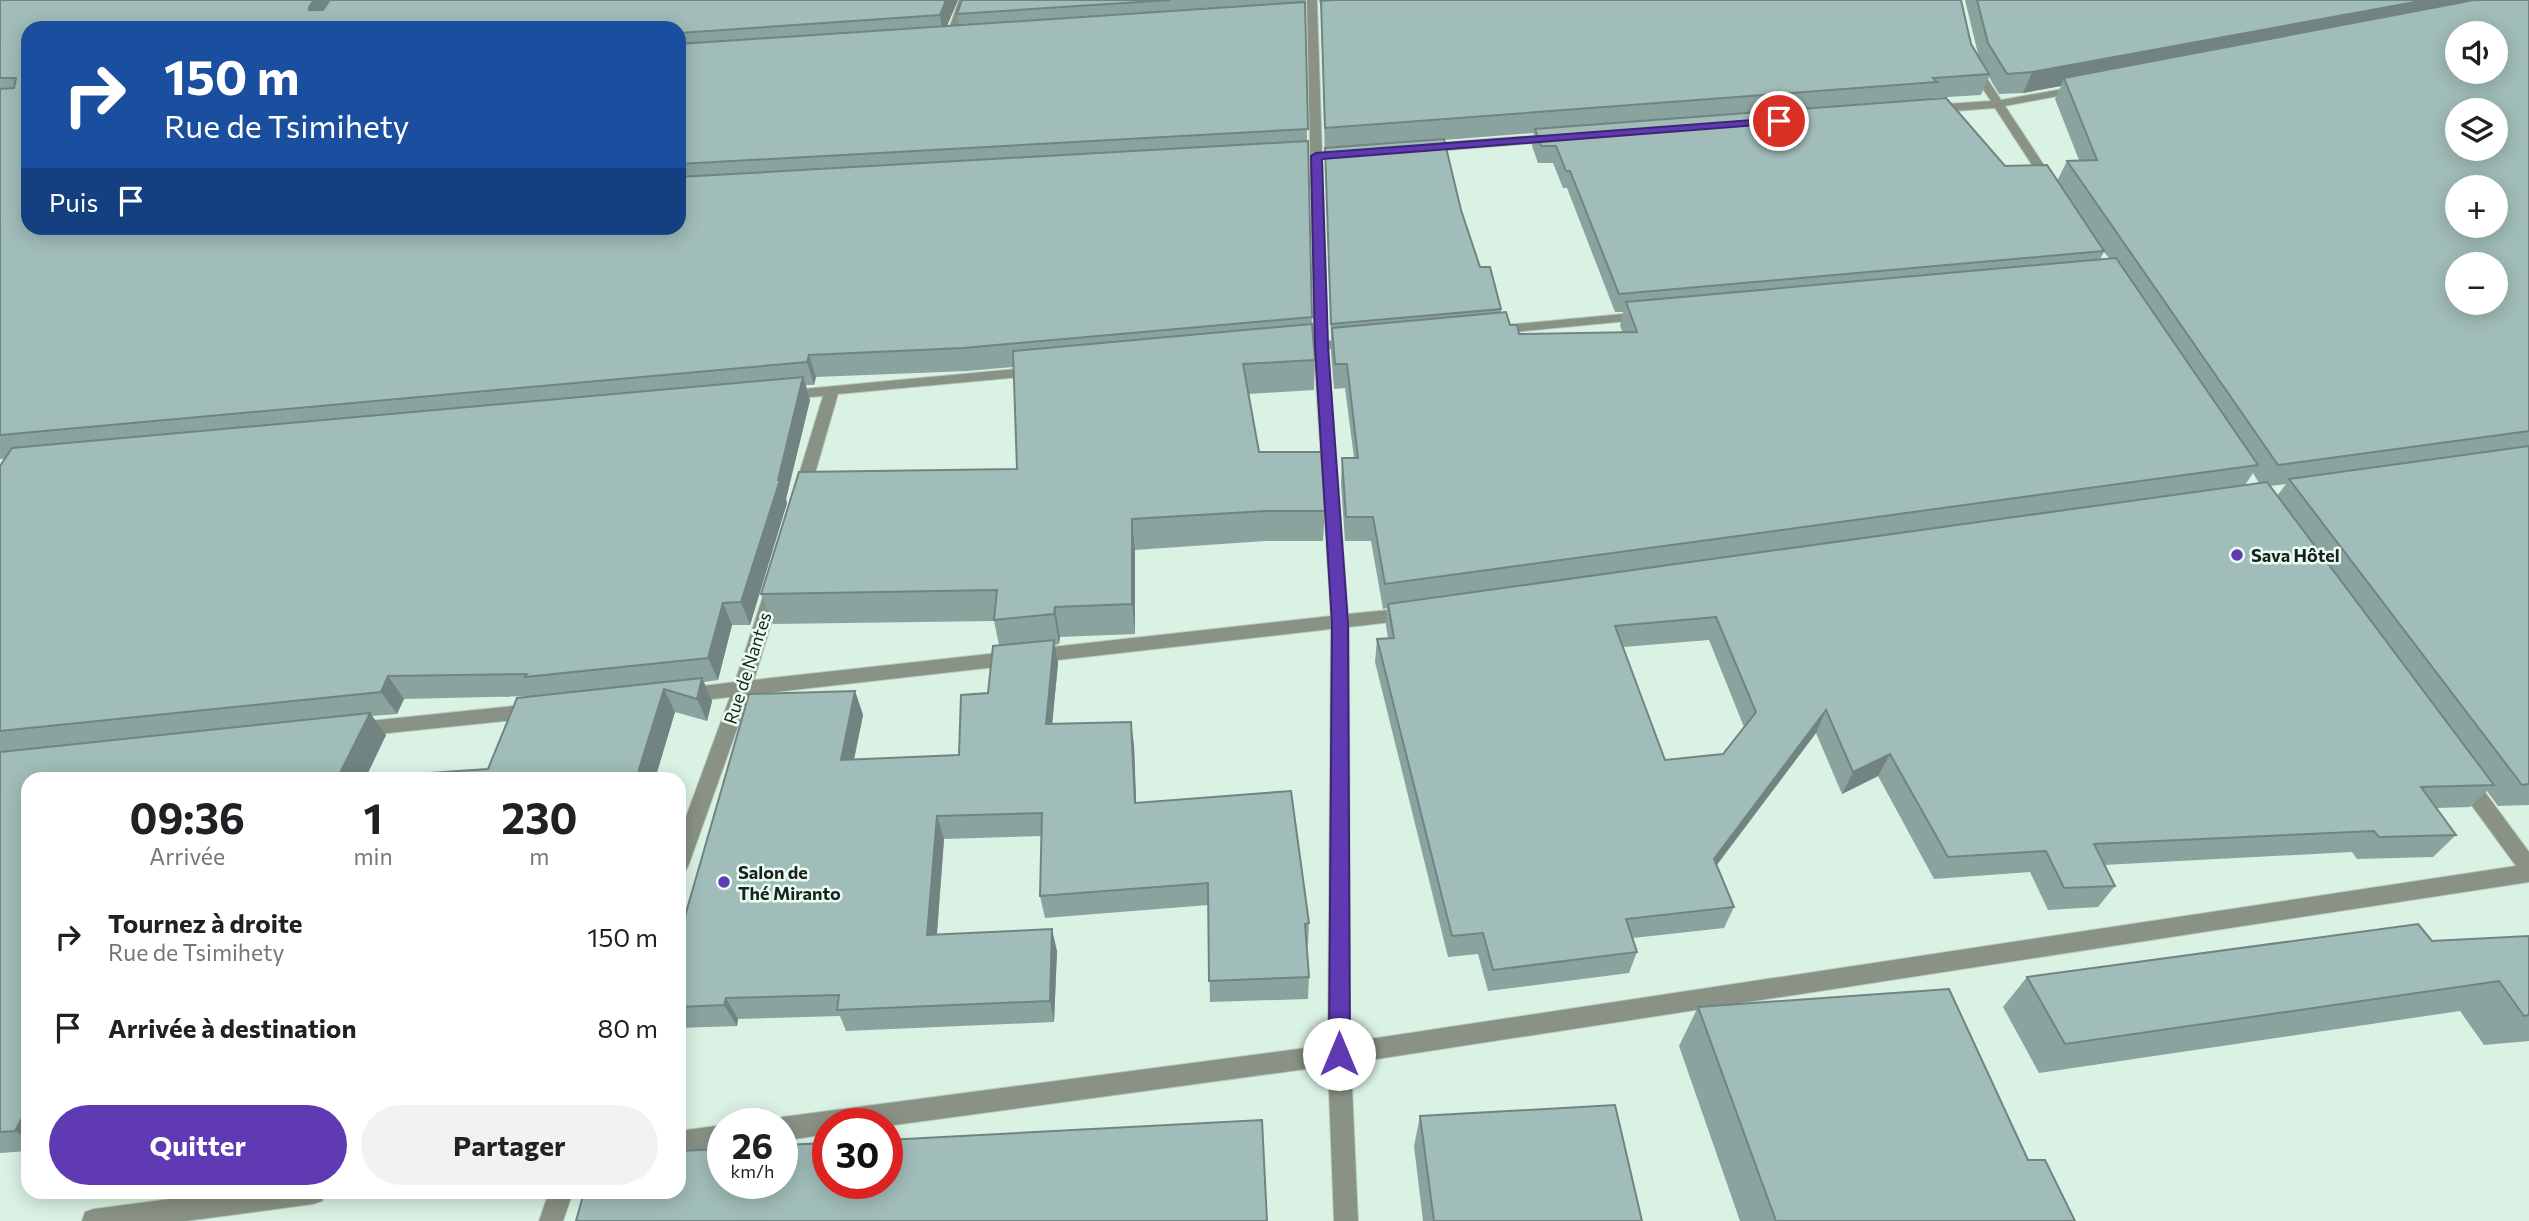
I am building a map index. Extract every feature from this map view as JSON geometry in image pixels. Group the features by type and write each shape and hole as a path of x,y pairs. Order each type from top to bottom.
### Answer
{"street":[{"path":"950,40 964,0"},
{"path":"1312,11 1321,346 1340,624 1339,1054 1346,1221"},
{"path":"936,41 964,39"},
{"path":"1969,51 1972,64 1996,104 2057,195"},
{"path":"1913,111 1996,104 2096,86"},
{"path":"1413,149 1566,137"},
{"path":"1316,156 1358,153"},
{"path":"1474,332 1654,315"},
{"path":"1281,349 1377,341"},
{"path":"777,395 1050,370"},
{"path":"797,507 832,390"},
{"name":"Rue de Nantes","path":"686,845 742,689 778,572"},
{"path":"674,696 1340,624 1422,612"},
{"path":"344,730 550,709"},
{"path":"2455,767 2529,868"},
{"path":"798,1127 1339,1054 2529,873"},
{"path":"686,1142 707,1139"},
{"path":"94,1221 260,1199"},
{"path":"551,1221 559,1199"}],"building":[{"path":"0,0 314,0 309,10 323,10 330,0 946,0 940,15 686,33 686,21 21,21 21,235 686,235 686,177 1308,141 1312,317 963,348 809,355 807,362 0,435 0,89 14,88 16,78 0,78"},
{"path":"962,0 1170,0 957,14"},
{"path":"1961,0 1971,44 1989,74 1933,78 1937,82 1325,128 1321,1"},
{"path":"1977,0 2426,0 2032,72 2007,74 1988,43"},
{"path":"2474,0 2529,0 2529,431 2278,465 2067,161 2097,160 2064,78"},
{"path":"1305,2 1308,129 686,164 686,44"},
{"path":"1946,98 2005,166 2047,165 2104,251 1619,294 1570,171 1566,171 1556,146 1541,146 1535,129"},
{"path":"1444,139 1461,210 1480,267 1490,267 1501,309 1331,324 1325,148"},
{"path":"2116,258 2258,465 1385,584 1373,517 1346,517 1342,458 1358,458 1347,364 1335,364 1332,328 1506,312 1510,325 1517,325 1519,334 1637,332 1626,302"},
{"path":"1312,324 1315,360 1243,364 1259,452 1321,452 1325,511 1265,511 1132,519 1132,604 1055,607 1054,614 994,620 997,590 761,594 799,472 1017,469 1013,351"},
{"path":"803,377 780,480 741,602 723,603 708,658 525,677 527,674 388,676 381,692 0,731 0,466 12,448"},
{"path":"2529,446 2529,784 2522,785 2289,479"},
{"path":"2267,482 2494,785 2421,787 2456,835 2379,837 2374,831 2094,844 2115,886 2064,888 2046,851 1948,857 1890,754 1853,772 1826,710 1714,859 1734,907 1626,919 1637,952 1493,970 1483,933 1452,936 1377,639 1394,638 1388,604","holes":["1716,617 1756,712 1723,754 1665,760 1615,626"]},
{"path":"1054,640 1046,724 1131,722 1135,803 1291,791 1309,923 1305,924 1309,977 1209,981 1208,883 1040,896 1042,813 937,816 927,935 1052,929 1050,1001 837,1010 839,995 726,998 724,1005 686,1007 686,913 749,694 855,691 841,760 959,755 961,695 988,693 993,646"},
{"path":"702,678 697,699 664,689 638,772 444,772 488,769 517,698"},
{"path":"370,713 340,772 21,772 21,1120 15,1131 0,1132 0,752"},
{"path":"2418,924 2432,941 2529,936 2529,1015 2524,1016 2499,981 2065,1044 2027,977"},
{"path":"1949,989 2028,1160 2045,1160 2075,1221 1776,1221 1698,1007"},
{"path":"1615,1105 1642,1221 1434,1221 1420,1116"},
{"path":"1262,1120 1267,1221 576,1221 582,1199 686,1199 686,1151 707,1150 707,1199 798,1199 798,1144 812,1144 812,1199 903,1199 903,1139"}],"place":[{"name":"Sava Hôtel","path":"2237,555"},
{"name":"Salon de Thé Miranto","path":"724,882"}],"route":[{"path":"1339,1054 1340,624 1321,346 1316,156 1779,121"}]}
